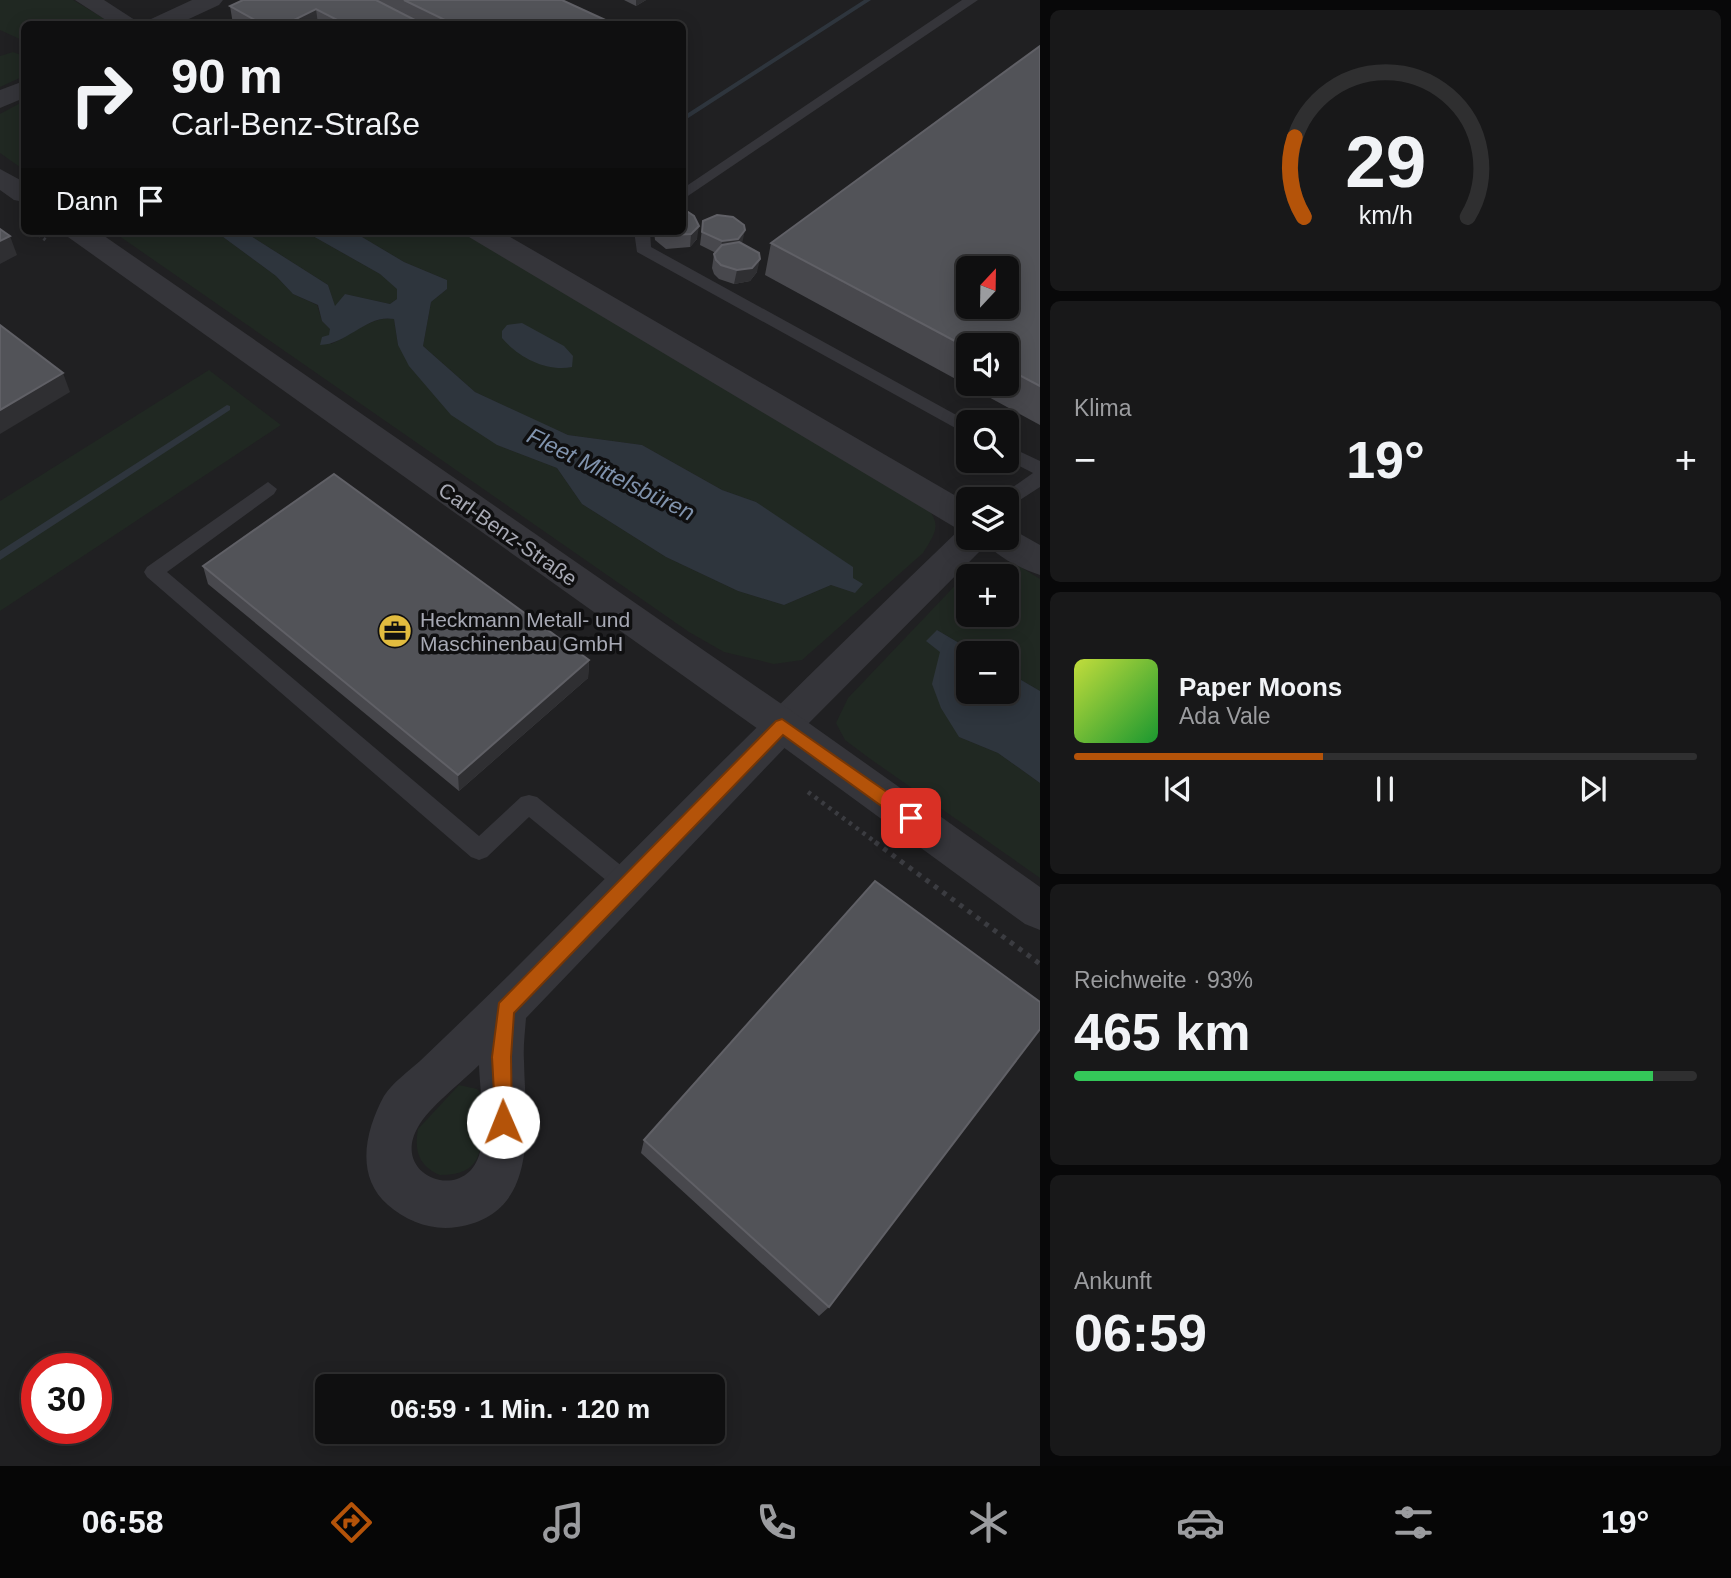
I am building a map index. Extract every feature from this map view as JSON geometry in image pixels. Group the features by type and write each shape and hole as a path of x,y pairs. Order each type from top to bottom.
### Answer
{"street":[{"path":"87,0 124,21"},
{"path":"166,21 211,0"},
{"path":"0,100 21,90"},
{"path":"0,177 21,192"},
{"name":"Carl-Benz-Straße","path":"84,235 782,725 1040,911"},
{"path":"486,235 956,512"},
{"path":"1019,549 1040,562"},
{"path":"505,1009 782,725 960,550"}],"lane":[{"path":"686,193 971,0"},
{"path":"642,235 643,249 956,422"},
{"path":"1019,457 1040,469"},
{"path":"1019,492 1040,477"},
{"path":"268,489 154,572 479,850 529,804 626,883"}],"shaded area":[{"path":"0,0 1040,0 1040,1466 0,1466"},
{"path":"0,0 73,0 108,21 21,21 21,40 0,30"},
{"path":"13,52 21,55 21,77 0,87 0,56"},
{"path":"21,103 21,168 0,153 0,114"},
{"path":"118,235 220,235 276,276 293,294 317,305 322,321 330,329 331,344 370,323 394,319 398,345 497,445 557,468 582,504 666,557 738,591 784,605 831,585 855,593 853,578 756,502 722,490 642,445 568,435 475,392 423,346 431,302 447,289 447,280 404,262 359,235 471,235 921,500 935,520 935,531 923,553 802,660 774,664 724,652 689,632"},
{"path":"249,235 311,235 380,274 397,288 397,299 390,304 345,294 335,307 328,285"},
{"path":"209,370 281,425 0,611 0,501"},
{"path":"1019,566 1040,579 1040,691 1019,679 1019,641 956,641 937,630 959,737 998,753 1040,783 1040,878 845,740 836,723 848,698 956,585 956,627 1019,627"},
{"path":"459,1085 480,1092 484,1111 481,1143 476,1160 471,1166 454,1174 440,1175 427,1167 420,1157 418,1129"}],"water":[{"path":"220,235 249,235 328,285 335,306 345,294 390,304 397,299 397,289 380,274 311,235 359,235 404,262 447,280 447,289 431,302 423,346 475,392 568,435 642,445 722,490 756,502 853,567 853,578 863,584 855,593 831,585 784,605 738,591 666,557 582,504 557,468 497,445 451,415 409,366 398,345 394,319 375,321 340,340 320,345 322,337 329,335 330,329 322,321 318,305 293,294 276,276"},
{"path":"522,323 564,346 573,356 572,367 552,367 533,362 509,345 502,338 502,331 507,325"},
{"path":"937,630 956,641 956,704 1019,704 1019,679 1040,691 1040,783 998,753 959,737 941,708 932,684 940,652 926,641"}],"building":[{"path":"243,0 376,0 413,19 339,21 316,9 292,21 257,21 230,6"},
{"path":"404,0 562,0 608,21 447,21"},
{"path":"1040,46 1040,386 1019,375 1019,333 956,333 956,342 771,243"},
{"path":"686,212 694,216 699,226 691,234 686,234"},
{"path":"717,215 733,217 744,225 745,230 738,239 722,241 702,232 703,221"},
{"path":"0,229 10,236 0,241"},
{"path":"739,242 759,253 760,259 752,268 737,270 721,265 716,260 714,254 722,245"},
{"path":"0,325 63,373 0,410"},
{"name":"Heckmann Metall- und Maschinenbau GmbH","path":"334,474 589,660 458,775 203,566"},
{"path":"875,881 1040,1002 1040,1029 829,1307 644,1140"}],"waterway":[{"name":"Fleet Mittelsbüren","path":"686,117 868,0"},
{"name":"Fleet Mittelsbüren","path":"0,556 227,408"}],"place":[{"name":"Heckmann Metall- und Maschinenbau GmbH","path":"395,631"}],"route":[{"path":"503,1122 501,1057 505,1009 782,725 911,818"}]}
